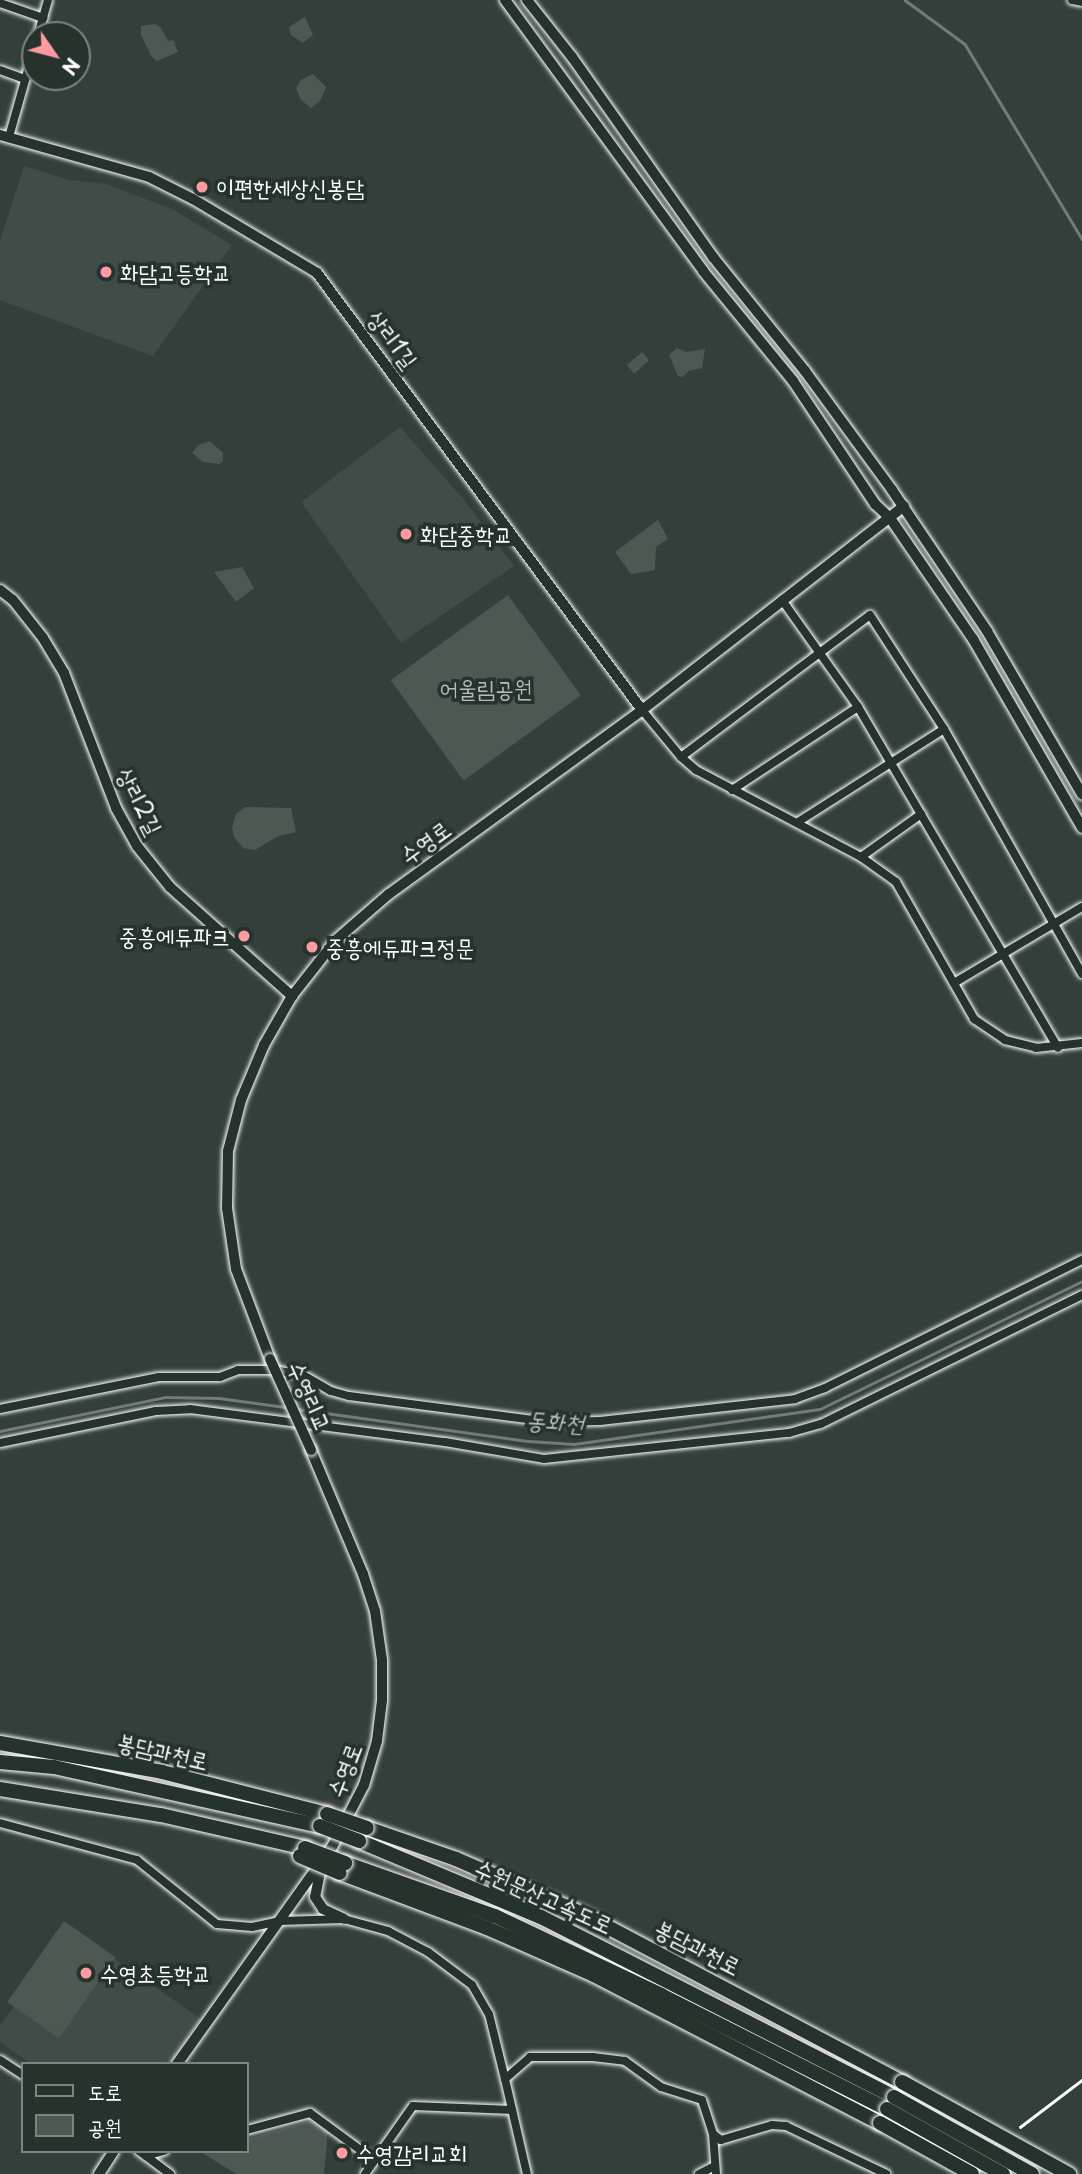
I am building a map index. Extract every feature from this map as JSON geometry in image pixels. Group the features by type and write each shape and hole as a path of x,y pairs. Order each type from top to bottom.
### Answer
{"highway":[{"name":"봉담과천로","path":"0,1743 162,1772 324,1820 367,1828 456,1859 583,1914 902,2082 1069,2174"},
{"name":"수원문산고속도로","path":"0,1762 54,1767 324,1820 359,1841 552,1922 890,2103 1003,2174"},
{"name":"수원문산고속도로","path":"0,1789 162,1815 302,1852 342,1868 495,1916 890,2103 1032,2174"},
{"path":"0,1797 302,1852"},
{"path":"342,1868 594,1975 880,2123 971,2174"}],"street":[{"path":"42,21 48,0"},
{"path":"505,0 703,271 793,381 875,504 890,518 972,639 1082,828"},
{"path":"527,0 572,57 713,257 805,371 904,506 987,631 1082,794"},
{"path":"1072,0 1082,2"},
{"path":"0,3 43,18"},
{"path":"0,70 21,77"},
{"path":"5,136 22,91"},
{"name":"상리1길","path":"5,136 149,177 193,199 317,274 642,710"},
{"name":"수영로","path":"271,1359 236,1269 227,1208 228,1151 241,1100 264,1045 292,996 336,940 389,894 642,710 904,506"},
{"name":"상리2길","path":"0,590 13,600 43,638 64,673 116,808 137,846 170,887 292,996"},
{"path":"782,600 858,707 1058,1048"},
{"path":"681,757 870,615 944,729 1082,974"},
{"path":"732,790 858,707"},
{"path":"642,710 681,757 732,790 861,857 895,882 974,1019 1005,1040 1036,1048 1058,1048 1082,1043"},
{"path":"798,822 944,729"},
{"path":"861,857 921,814"},
{"path":"954,983 1082,907"},
{"path":"0,1409 159,1377 220,1377 238,1370 274,1370 303,1375 331,1391 349,1396 548,1422 600,1421 795,1399 825,1388 1082,1260"},
{"path":"0,1443 156,1411 190,1409 445,1442 544,1459 789,1433 821,1424 1082,1295"},
{"name":"수영리교","path":"271,1359 311,1450"},
{"name":"수영로","path":"178,2062 325,1858 364,1785 377,1741 382,1700 382,1660 375,1611 363,1574 311,1450"},
{"path":"0,1823 137,1860 216,1924 252,1927 281,1921 344,1919"},
{"path":"325,1858 316,1881 315,1897 323,1909 344,1919 388,1931 428,1952 472,1985 491,2021 527,2174"},
{"path":"505,2079 530,2057 593,2057 625,2061 661,2087 702,2100 713,2134 715,2170 699,2174"},
{"path":"0,2060 21,2074"},
{"path":"365,2174 413,2106 512,2110"},
{"path":"248,2130 310,2113 374,2160"},
{"path":"713,2134 721,2140 772,2125 786,2126 886,2174"},
{"path":"99,2174 113,2153"},
{"path":"143,2154 170,2174"}],"shaded area":[{"name":"화담고등학교","path":"24,166 69,180 106,184 172,209 232,245 153,356 0,300 0,241"},
{"name":"화담중학교","path":"400,427 464,500 514,566 401,643 301,502"},
{"name":"수영초등학교","path":"69,1927 201,2019 170,2062 28,2062 0,2042 0,2026"}],"green space":[{"path":"305,17 313,35 303,43 291,35 289,27"},
{"path":"155,24 161,28 168,41 173,40 178,52 157,61 151,56 141,35 141,26"},
{"path":"313,74 326,87 320,101 311,108 301,100 296,88 301,80"},
{"path":"677,348 687,352 705,349 702,368 689,371 682,377 678,376 669,355"},
{"path":"642,352 649,360 634,373 627,365"},
{"path":"210,441 223,453 223,461 219,464 203,462 192,453 198,445"},
{"path":"658,520 668,539 656,547 655,570 631,574 615,552"},
{"path":"242,567 254,588 236,602 214,572"},
{"name":"어울림공원","path":"508,595 581,695 464,781 391,680"},
{"path":"245,807 291,808 296,832 278,836 255,850 243,848 234,837 232,827 236,814"},
{"path":"64,1921 116,1957 59,2038 7,2002"},
{"path":"314,2120 328,2130 324,2174 236,2174 203,2153 248,2153 248,2139"}],"waterway":[{"path":"905,0 965,44 1082,239"},
{"name":"동화천","path":"297,1409 529,1441 574,1444 820,1409 1082,1281"},
{"name":"동화천","path":"0,1431 165,1397 219,1398 286,1407"}],"railway":[{"path":"1020,2127 1082,2080"}],"place":[{"name":"이편한세상신봉담","path":"202,187"},
{"name":"화담고등학교","path":"106,272"},
{"name":"화담중학교","path":"406,534"},
{"name":"중흥에듀파크","path":"244,936"},
{"name":"중흥에듀파크정문","path":"312,947"},
{"name":"수영초등학교","path":"86,1973"},
{"name":"수영감리교회","path":"342,2153"}]}
